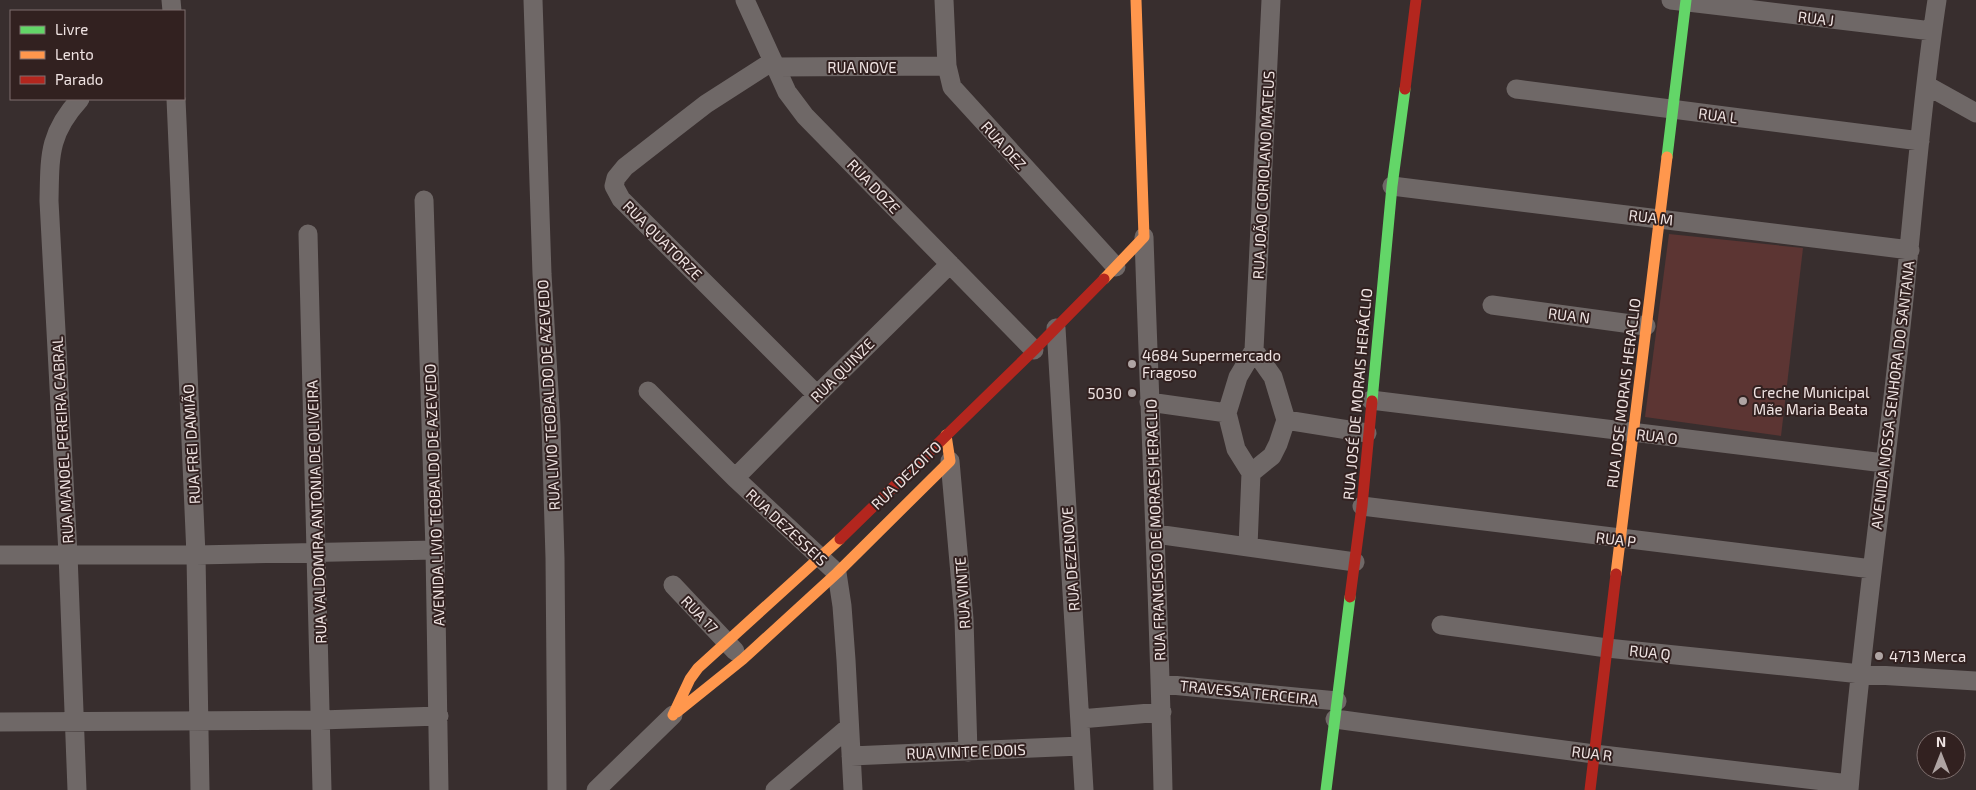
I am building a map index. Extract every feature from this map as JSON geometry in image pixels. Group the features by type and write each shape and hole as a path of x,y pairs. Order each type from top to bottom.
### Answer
{"street":[{"name":"RUA LIVIO TEOBALDO DE AZEVEDO","path":"533,0 542,274 552,434 557,790"},
{"name":"RUA DOZE","path":"745,0 752,19 787,92 805,116 1034,350"},
{"name":"RUA DEZ","path":"944,0 947,66 952,88 1116,267"},
{"name":"RUA FRANCISCO DE MORAES HERACLIO","path":"1136,0 1164,790"},
{"name":"RUA JOÃO CORIOLANO MATEUS","path":"1227,413 1238,377 1254,350 1271,0"},
{"name":"RUA JOSÉ DE MORAIS HERÁCLIO","path":"1326,790 1362,506 1392,186 1416,0"},
{"name":"AVENIDA NOSSA SENHORA DO SANTANA","path":"1849,787 1884,463 1910,250 1932,31 1937,0"},
{"name":"RUA J","path":"1681,1 1932,31"},
{"name":"RUA JOSE MORAIS HERACLIO","path":"1590,790 1673,109 1681,1"},
{"name":"RUA NOVE","path":"775,64 947,66"},
{"name":"RUA QUATORZE","path":"775,64 706,104 620,172 614,186 622,199 817,394"},
{"path":"1926,85 1976,114"},
{"name":"RUA L","path":"1516,89 1920,140"},
{"name":"RUA MANOEL PEREIRA CABRAL","path":"77,790 76,721 49,191 50,163 54,136 60,123 79,100"},
{"name":"RUA FREI DAMIÃO","path":"176,100 196,555 200,790"},
{"name":"RUA M","path":"1392,186 1910,250"},
{"name":"AVENIDA LIVIO TEOBALDO DE AZEVEDO","path":"424,200 435,550 440,790"},
{"name":"RUA VALDOMIRA ANTONIA DE OLIVEIRA","path":"308,234 322,790"},
{"name":"RUA DEZOITO","path":"673,715 690,679 698,668 820,558 1034,350 1144,237"},
{"name":"RUA QUINZE","path":"735,478 817,394 950,264"},
{"name":"RUA N","path":"1492,305 1646,326"},
{"name":"RUA DEZENOVE","path":"1056,328 1084,790"},
{"path":"1251,473 1272,456 1286,420 1273,377 1254,350"},
{"name":"RUA DEZESSEIS","path":"648,391 735,478 837,573 842,606 846,660 848,727 853,790"},
{"name":"RUA O","path":"1371,400 1884,463"},
{"path":"1149,402 1227,413 1236,449 1251,473 1248,546"},
{"path":"1286,420 1368,433"},
{"name":"RUA VINTE","path":"946,435 964,619 968,752"},
{"name":"RUA DEZOITO","path":"596,790 673,715 743,660 837,573 950,461"},
{"name":"RUA P","path":"1362,506 1620,540 1872,569"},
{"path":"1156,534 1355,562"},
{"path":"0,554 196,555 435,550"},
{"name":"RUA 17","path":"673,585 743,660"},
{"name":"RUA Q","path":"1441,625 1607,648 1861,674 1976,681"},
{"name":"TRAVESSA TERCEIRA","path":"1161,684 1336,710"},
{"name":"RUA R","path":"1336,710 1594,754 1849,787"},
{"path":"1080,719 1162,712"},
{"path":"0,722 199,722 439,716"},
{"path":"775,790 848,727"},
{"name":"RUA VINTE E DOIS","path":"851,756 1081,746"}],"shaded area":[{"path":"1669,234 1803,248 1781,436 1645,417"}],"traffic: fast":[{"path":"1667,157 1686,0"},
{"path":"1372,401 1392,186 1405,89"},
{"path":"1326,790 1350,597"}],"traffic: slow":[{"path":"1104,279 1144,237 1136,0"},
{"path":"1616,574 1667,157"},
{"path":"677,712 743,659 837,573 950,461 946,435"},
{"path":"673,715 690,679 698,668 840,539"}],"traffic: jam":[{"path":"1405,89 1416,0"},
{"path":"840,539 1104,279"},
{"path":"1350,597 1362,506 1372,401"},
{"path":"1590,790 1616,574"}],"place":[{"name":"4684 Supermercado Fragoso","path":"1132,364"},
{"name":"5030","path":"1132,393"},
{"name":"Creche Municipal Mãe Maria Beata","path":"1743,401"},
{"name":"4713 Merca","path":"1879,656"}]}
